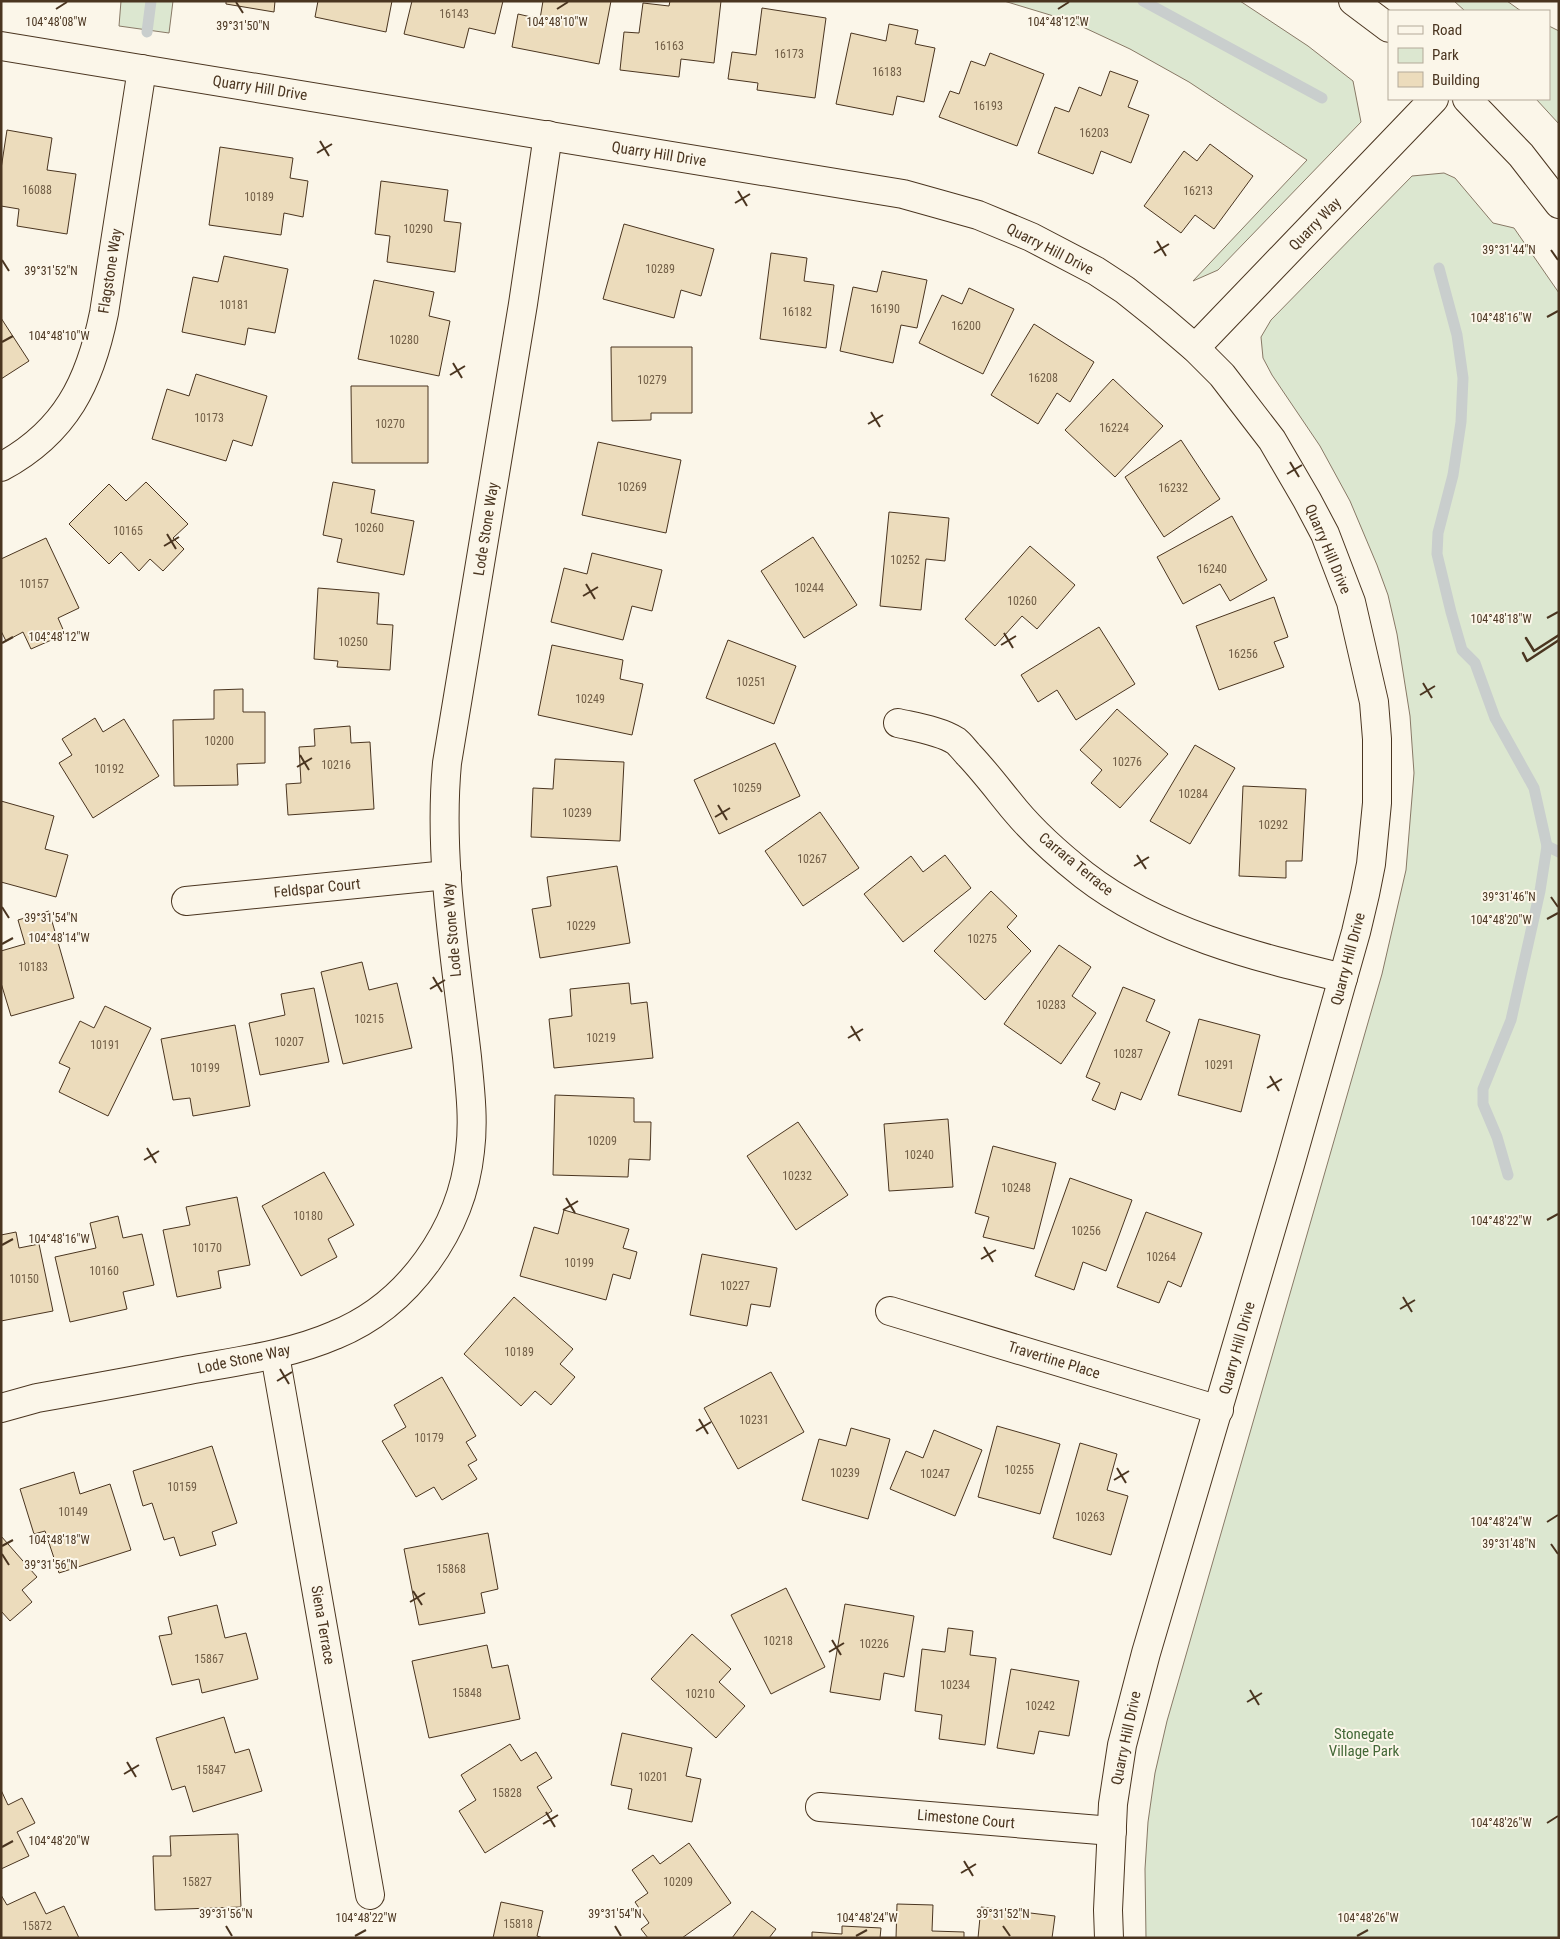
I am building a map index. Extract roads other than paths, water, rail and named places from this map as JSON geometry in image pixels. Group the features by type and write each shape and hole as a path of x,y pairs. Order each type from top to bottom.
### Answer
{"street":[{"path":"1353,1 1388,27"},
{"name":"Quarry Hill Drive","path":"1,46 903,194 978,215 1031,237 1096,271 1125,290 1195,348 1222,375 1272,440 1325,534 1351,602 1374,702 1377,739 1375,830 1365,894 1343,978 1219,1410 1137,1684 1122,1744 1116,1778 1112,1831 1108,1910 1109,1938"},
{"name":"Flagstone Way","path":"1,467 31,448 60,420 89,371 104,313 142,69"},
{"name":"Quarry Way","path":"1195,348 1433,100"},
{"path":"1468,100 1522,155 1559,204"},
{"name":"Lode Stone Way","path":"1,1408 37,1398 275,1355 336,1335 385,1306 408,1284 427,1262 442,1239 455,1212 466,1181 470,1150 471,1107 447,875 444,800 447,763 522,313 548,135"},
{"name":"Carrara Terrace","path":"898,723 926,729 956,741 990,777 1016,811 1043,839 1083,874 1130,906 1228,948 1269,961 1343,978"},
{"name":"Feldspar Court","path":"186,901 447,875"},
{"name":"Travertine Place","path":"890,1311 1219,1410"},
{"name":"Siena Terrace","path":"275,1355 370,1895"},
{"name":"Limestone Court","path":"820,1808 1112,1831"}],"waterway":[{"path":"147,32 151,1"},
{"path":"1143,1 1322,98"},
{"path":"1439,268 1457,335 1463,378 1461,422 1453,475 1438,533 1437,554 1462,650 1475,663 1495,718 1534,788 1547,846 1540,891 1511,1020 1483,1089 1483,1104 1497,1137 1508,1175"},
{"path":"1547,846 1559,852"}],"park label":[{"name":"Stonegate Village Park","path":"1364,1742"}]}
